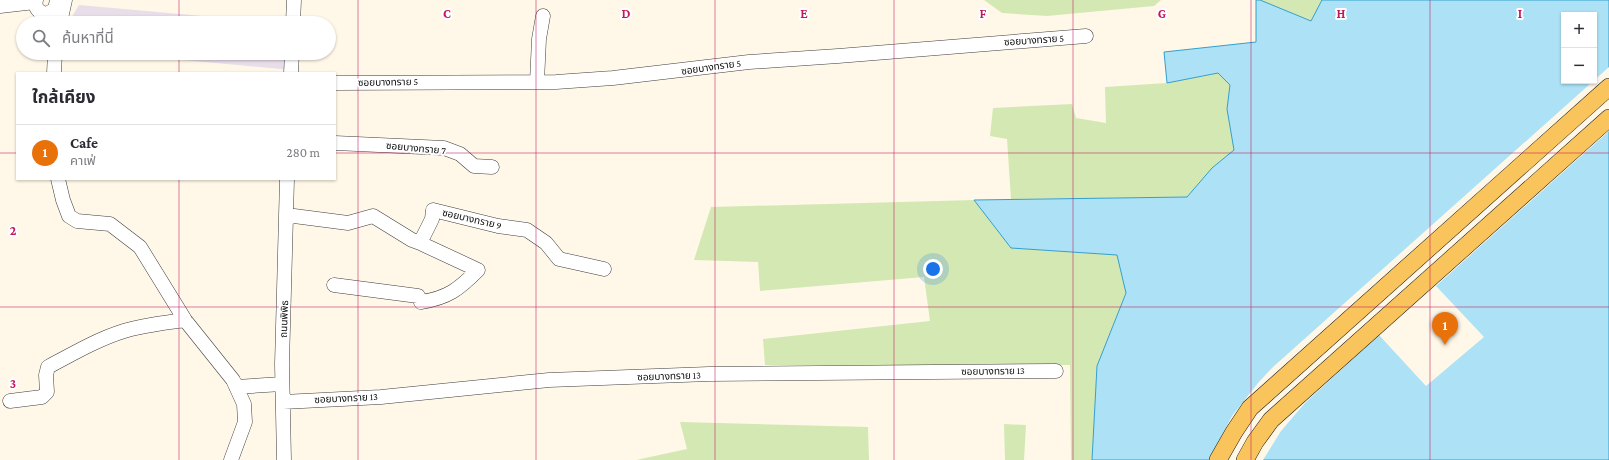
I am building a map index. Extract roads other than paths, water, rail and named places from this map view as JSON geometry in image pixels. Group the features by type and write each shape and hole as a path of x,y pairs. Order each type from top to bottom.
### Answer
{"main road":[{"path":"1218,460 1250,408 1609,87"},
{"path":"1245,460 1255,442 1271,420 1609,118"}],"street":[{"path":"50,16 56,9 57,0"},
{"path":"62,16 65,0"},
{"path":"293,16 294,0"},
{"path":"0,6 35,1 37,9 45,16"},
{"path":"537,82 539,39 543,16"},
{"name":"ซอยบางทราย 5","path":"336,83 537,82 613,78 749,62 1086,36"},
{"path":"54,72 55,60"},
{"path":"291,72 292,60"},
{"name":"ซอยบางทราย 7","path":"336,143 444,148 460,154 474,166 492,167"},
{"path":"58,180 69,216 77,220 110,224 140,247 185,320 233,380 244,404 245,422 231,460"},
{"name":"ถนนพิพิธ","path":"284,460 282,384 287,180"},
{"name":"ซอยบางทราย 9","path":"420,243 432,219 433,210 498,226 527,230 546,243 559,259 604,269"},
{"path":"286,219 294,216 348,224 373,216 412,240 478,270 458,289 443,297 421,302 418,296 334,285"},
{"path":"10,401 42,397 47,392 46,375 48,367 99,342 123,331 143,326 185,320"},
{"name":"ซอยบางทราย 13","path":"283,402 381,397 550,380 709,374 1056,371"},
{"path":"236,387 282,384"}],"water":[{"path":"1256,0 1260,0 1311,21 1322,0 1609,0 1609,460 1092,460 1097,366 1126,293 1117,255 1011,248 974,200 1187,197 1212,168 1234,150 1227,109 1230,85 1218,73 1167,83 1164,52 1256,42"}],"place":[{"name":"Cafe","path":"1445,345"}]}
